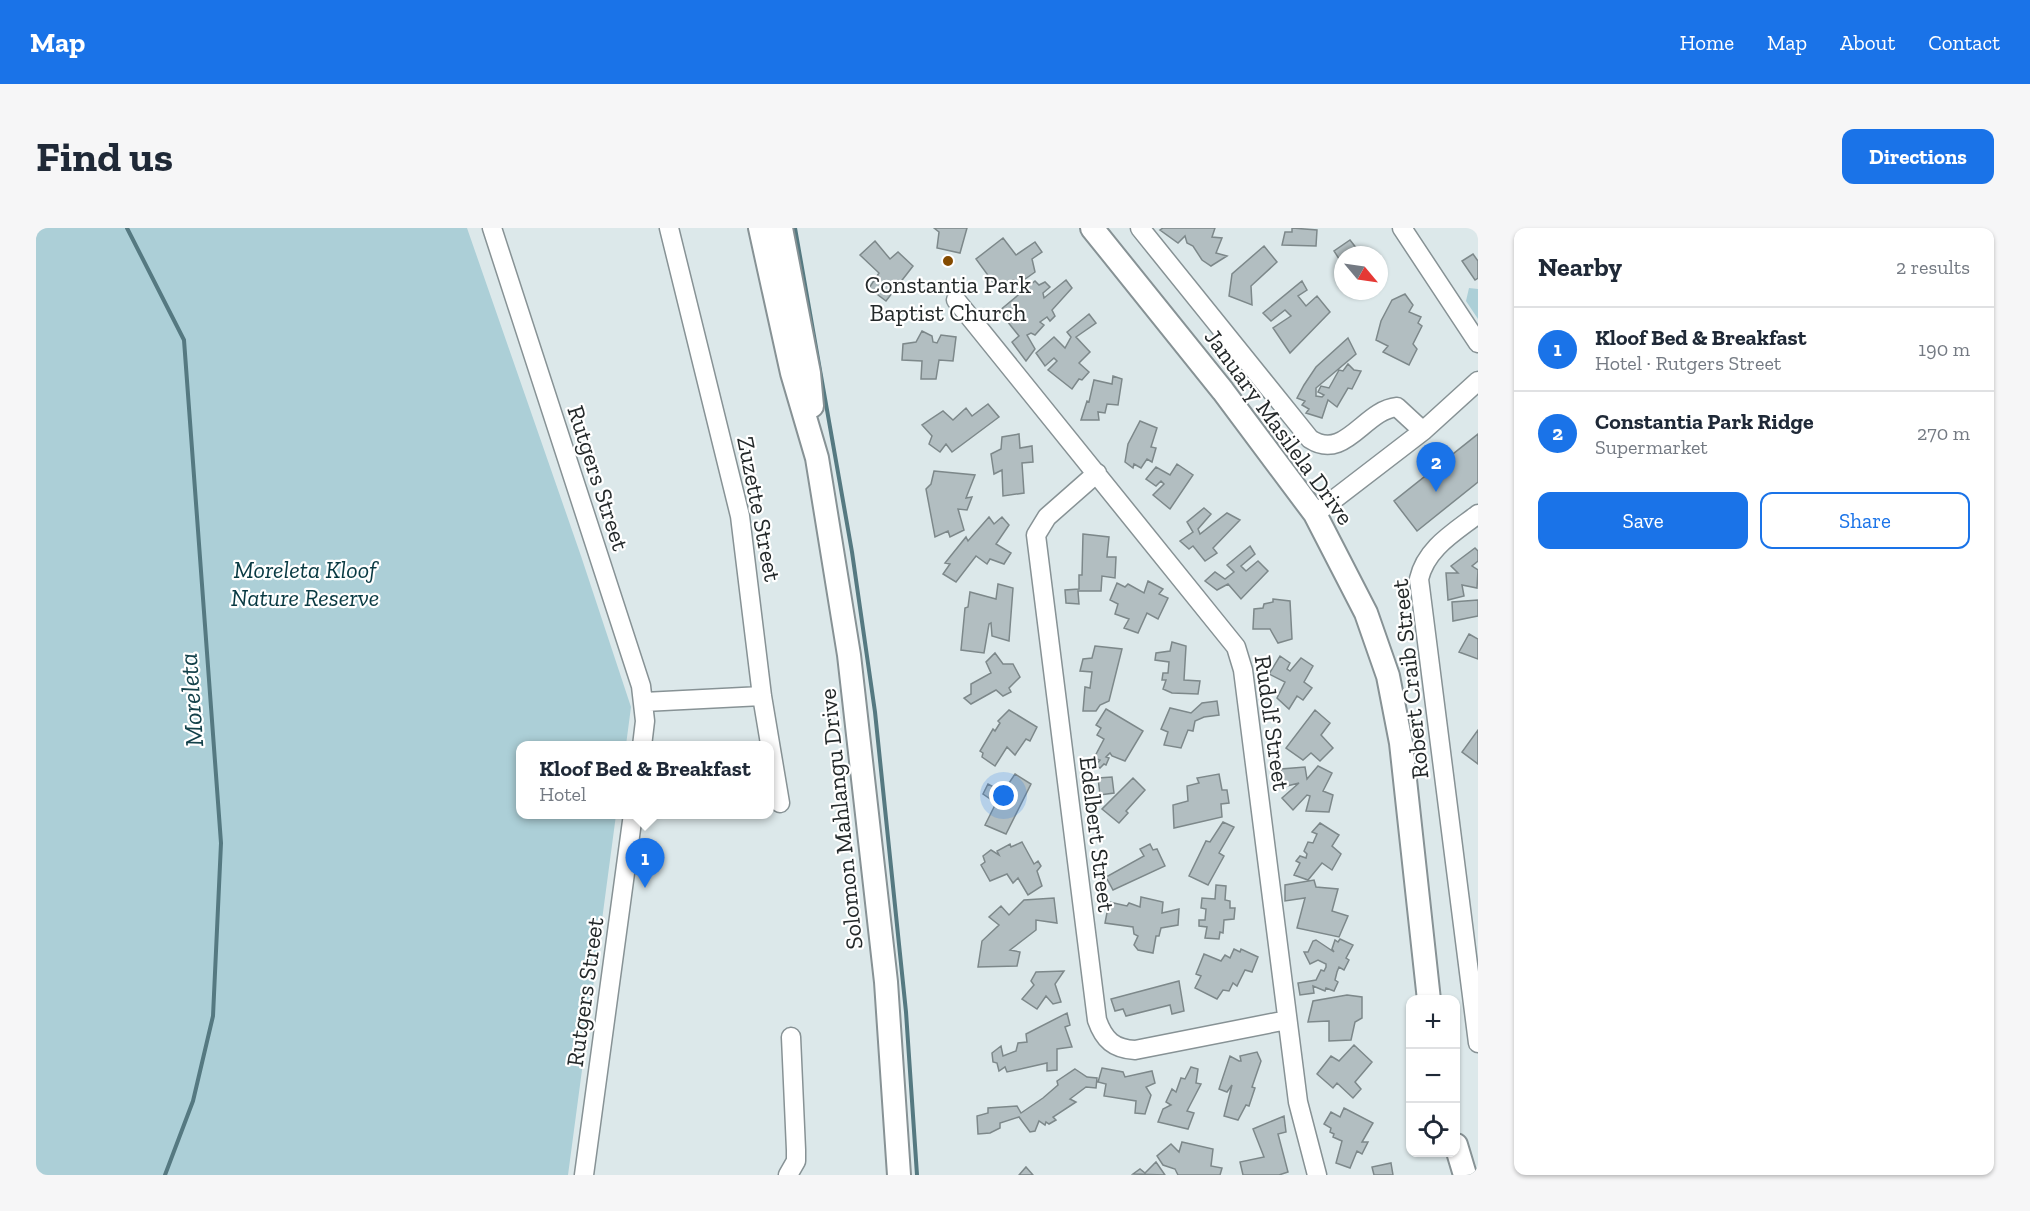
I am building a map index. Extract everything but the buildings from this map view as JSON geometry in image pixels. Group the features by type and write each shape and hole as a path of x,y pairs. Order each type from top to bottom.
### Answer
{"main road":[{"name":"Solomon Mahlangu Drive","path":"759,228 792,373 817,458"},
{"name":"Solomon Mahlangu Drive","path":"781,228 809,373 817,458 834,554 859,730 886,982 899,1175"},
{"name":"January Masilela Drive","path":"1092,228 1223,392 1315,514 1366,613 1388,676 1404,767 1429,995"},
{"path":"1459,1157 1465,1175"}],"street":[{"name":"Rutgers Street","path":"492,228 644,702 642,741"},
{"name":"Zuzette Street","path":"669,228 740,516 770,741"},
{"name":"January Masilela Drive","path":"1140,228 1310,439 1319,445 1335,445 1385,408 1397,406 1423,431"},
{"path":"1401,228 1478,343"},
{"name":"Rudolf Street","path":"956,300 1228,634 1241,659 1301,1122 1317,1175"},
{"path":"1315,514 1423,431 1478,381"},
{"name":"Edelbert Street","path":"1097,473 1047,517 1036,535 1097,1020 1102,1034 1110,1043 1122,1049 1135,1050 1287,1020"},
{"name":"Robert Craib Street","path":"1478,514 1433,552 1422,565 1419,579 1478,1043"},
{"path":"644,702 762,696"},
{"name":"Zuzette Street","path":"774,767 780,803"},
{"name":"Rutgers Street","path":"584,1175 632,819"},
{"path":"788,1175 796,1161 791,1037"}],"green space":[{"name":"Moreleta Kloof Nature Reserve","path":"36,228 467,228 631,707 627,741 516,741 516,819 615,819 568,1175 36,1175"},
{"path":"1469,288 1478,289 1478,319 1466,301"}],"waterway":[{"name":"Moreleta","path":"127,228 184,340 221,843 213,1016 193,1101 165,1175"},
{"path":"795,228 852,552 875,712 906,1012 917,1175"}],"place":[{"name":"Constantia Park Baptist Church","path":"948,261"},
{"name":"Constantia Park Ridge","path":"1436,492"},
{"name":"Kloof Bed & Breakfast","path":"645,888"}]}
